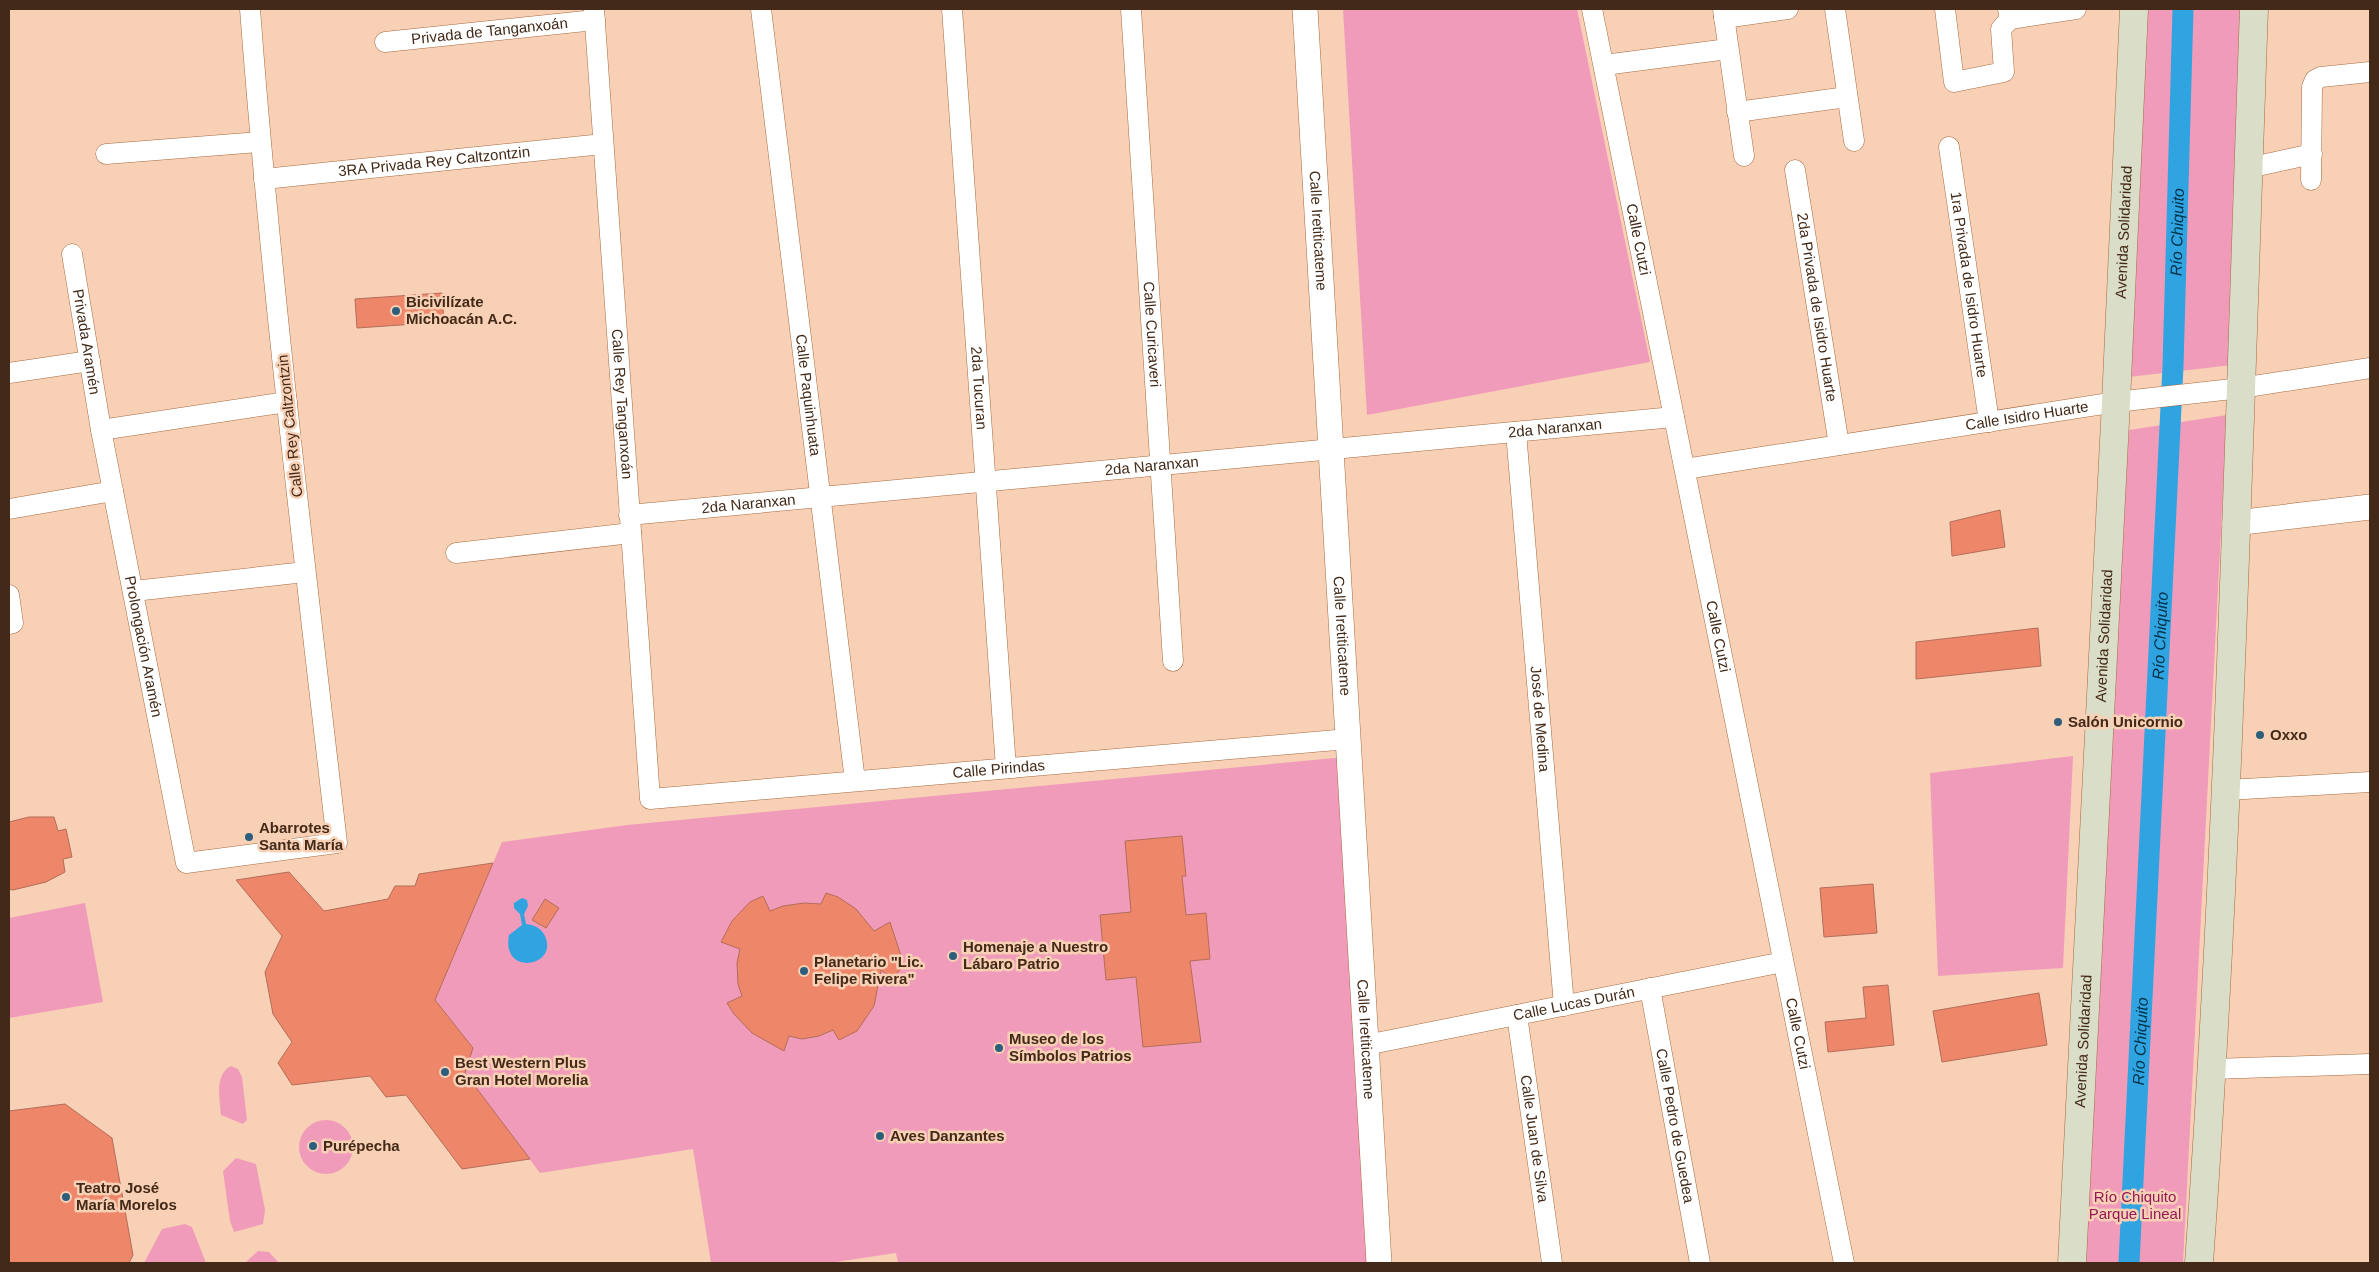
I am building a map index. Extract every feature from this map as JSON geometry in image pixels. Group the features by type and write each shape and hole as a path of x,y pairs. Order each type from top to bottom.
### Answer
{"main road":[{"name":"Avenida Solidaridad","path":"2072,1263 2134,9"},
{"path":"2199,1263 2213,1068 2227,790 2254,9"}],"street":[{"name":"Calle Rey Caltzontzin","path":"186,863 337,843 287,402 260,142 250,9"},
{"name":"Calle Paquinhuata","path":"761,9 855,782"},
{"name":"2da Tucuran","path":"952,9 1006,768"},
{"name":"Calle Curicaveri","path":"1130,9 1173,661"},
{"name":"Calle Iretiticateme","path":"1305,9 1379,1263"},
{"name":"Calle Cutzi","path":"1592,9 1844,1263"},
{"path":"1744,156 1723,13 1788,9"},
{"path":"1835,9 1854,141"},
{"path":"1945,9 1954,82 2004,72 2001,29 2009,14 2076,9"},
{"name":"Privada de Tanganxoán","path":"385,42 594,14"},
{"name":"Calle Rey Tanganxoán","path":"594,14 650,799"},
{"path":"1604,65 1728,49"},
{"path":"2311,180 2312,87 2315,80 2321,77 2370,72"},
{"path":"1737,112 1847,97"},
{"path":"106,154 260,142"},
{"name":"3RA Privada Rey Caltzontzin","path":"264,179 603,144"},
{"name":"1ra Privada de Isidro Huarte","path":"1949,147 1989,422"},
{"path":"2248,168 2312,154"},
{"name":"2da Privada de Isidro Huarte","path":"1795,170 1839,445"},
{"name":"Privada Aramén","path":"72,254 101,430"},
{"path":"9,373 90,360"},
{"name":"Calle Isidro Huarte","path":"1684,469 2116,402 2241,388 2370,368"},
{"path":"101,430 287,402"},
{"name":"2da Naranxan","path":"456,553 630,524 820,497 1674,417"},
{"name":"Prolongación Aramén","path":"101,430 186,863"},
{"name":"José de Medina","path":"1516,432 1564,1006"},
{"path":"9,509 113,492"},
{"path":"2235,523 2370,507"},
{"path":"134,591 305,572"},
{"path":"9,594 11,624"},
{"name":"Calle Pirindas","path":"650,799 1348,739"},
{"path":"2227,790 2370,782"},
{"name":"Calle Lucas Durán","path":"1366,1045 1783,962"},
{"name":"Calle Pedro de Guedea","path":"1650,988 1700,1263"},
{"name":"Calle Juan de Silva","path":"1517,1015 1552,1263"},
{"path":"2213,1068 2370,1064"}],"green space":[{"path":"1343,9 1577,9 1650,362 1367,415"},
{"path":"2146,9 2248,9 2232,365 2129,377"},
{"name":"Río Chiquito Parque Lineal","path":"2227,415 2183,1263 2081,1263 2129,430"},
{"path":"2073,756 2063,968 1938,976 1930,773"},
{"path":"1345,757 1367,1263 898,1263 896,1253 829,1263 711,1263 693,1149 540,1173 465,1073 472,1048 435,1000 502,842 627,825"},
{"path":"85,903 103,1002 9,1018 9,918"},
{"path":"231,1066 238,1069 242,1077 247,1120 243,1124 221,1115 220,1081 222,1075"},
{"path":"326,1120 336,1122 345,1128 351,1137 353,1147 351,1157 345,1166 336,1172 326,1174 316,1172 307,1166 301,1157 299,1147 301,1137 307,1128 316,1122"},
{"path":"236,1158 256,1164 265,1210 263,1224 234,1232 230,1221 223,1171"},
{"path":"185,1224 192,1227 206,1263 144,1263 162,1229"},
{"path":"258,1251 269,1252 279,1263 245,1263"}],"water":[{"path":"522,898 527,900 528,906 524,914 526,924 535,926 542,931 547,947 544,955 538,960 529,963 521,962 513,957 509,948 509,935 522,925 520,914 514,908 514,903"}],"building":[{"path":"442,293 444,322 357,328 355,299"},
{"path":"2000,510 2005,547 1952,556 1950,522"},
{"path":"2038,628 2041,666 1916,679 1916,642"},
{"path":"29,817 54,817 58,831 66,829 72,857 63,859 65,872 46,882 13,890 9,889 9,822"},
{"path":"1182,836 1186,876 1182,876 1186,915 1206,913 1210,959 1190,961 1201,1042 1143,1047 1136,977 1106,980 1100,915 1131,912 1125,841"},
{"path":"493,863 435,1000 473,1048 465,1073 530,1159 462,1169 406,1095 386,1097 370,1076 292,1085 278,1063 292,1042 273,1014 265,972 282,936 236,880 289,872 324,911 388,899 395,886 415,886 419,874"},
{"path":"1873,884 1877,933 1824,937 1820,888"},
{"name":"Planetario \"Lic. Felipe Rivera\"","path":"826,893 838,897 856,909 874,931 890,922 904,965 892,979 881,970 874,1006 857,1031 839,1040 833,1030 819,1036 802,1039 789,1036 784,1051 752,1033 734,1014 727,1003 742,996 738,984 737,963 740,949 721,942 732,921 750,902 763,896 770,911 783,906 804,903 821,904"},
{"path":"545,899 559,908 546,928 532,920"},
{"path":"1888,985 1894,1045 1828,1052 1825,1022 1866,1018 1863,987"},
{"path":"2039,993 2047,1045 1942,1062 1933,1011"},
{"name":"Teatro José María Morelos","path":"65,1104 112,1138 133,1255 129,1263 9,1263 9,1111"}],"waterway":[{"name":"Río Chiquito","path":"2129,1263 2173,366 2183,9"}],"place":[{"name":"Bicivilízate Michoacán A.C.","path":"396,311"},
{"name":"Salón Unicornio","path":"2058,722"},
{"name":"Oxxo","path":"2260,735"},
{"name":"Abarrotes Santa María","path":"249,837"},
{"name":"Homenaje a Nuestro Lábaro Patrio","path":"953,956"},
{"name":"Planetario \"Lic. Felipe Rivera\"","path":"804,971"},
{"name":"Museo de los Símbolos Patrios","path":"999,1048"},
{"name":"Best Western Plus Gran Hotel Morelia","path":"445,1072"},
{"name":"Aves Danzantes","path":"880,1136"},
{"name":"Purépecha","path":"313,1146"},
{"name":"Teatro José María Morelos","path":"66,1197"}]}
